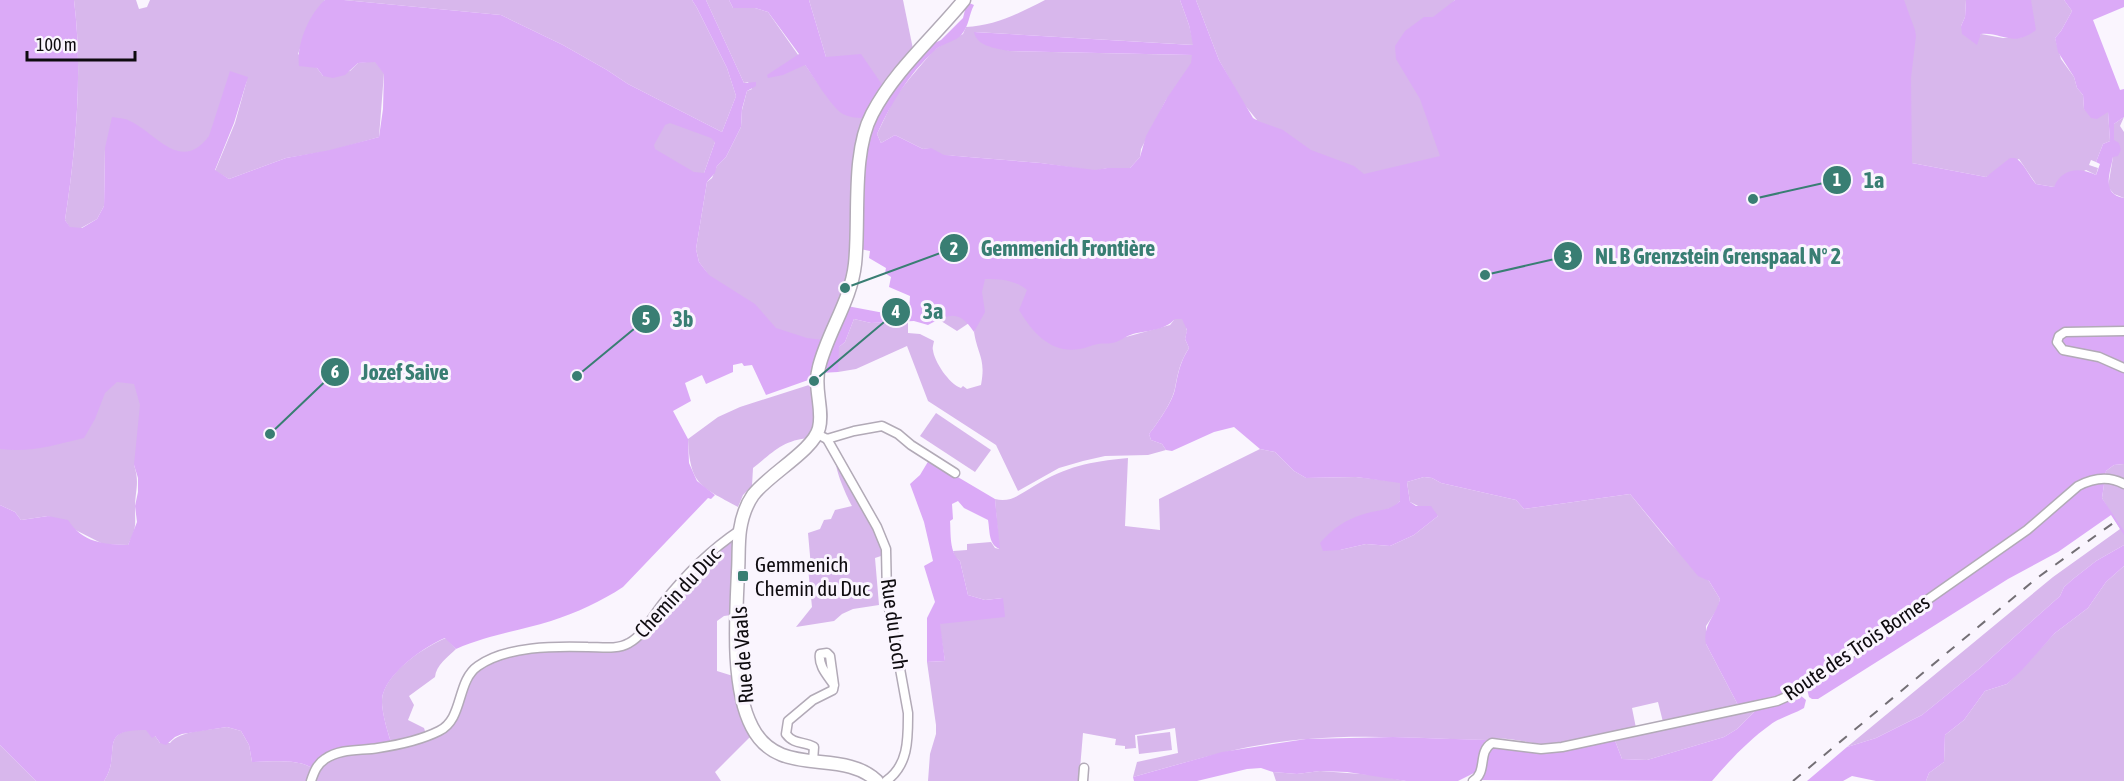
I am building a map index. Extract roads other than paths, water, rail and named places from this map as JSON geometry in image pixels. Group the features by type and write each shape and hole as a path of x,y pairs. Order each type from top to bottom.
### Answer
{"main road":[{"path":"822,436 816,386 819,367 848,295 854,272 859,173 870,116 898,73 964,0"},
{"name":"Rue de Vaals","path":"822,436 770,478 753,495 744,510 740,530 736,611 740,679 746,714 756,734 770,748 788,758 858,769 877,781"}],"street":[{"path":"2124,331 2065,332 2059,336 2057,342 2063,350 2099,357 2124,368"},
{"path":"822,436 882,426 898,434 955,473"},
{"name":"Rue du Loch","path":"822,436 878,526 886,549 887,597 908,713 908,730 904,761 886,781"},
{"name":"Route des Trois Bornes","path":"1473,781 1481,773 1484,750 1492,743 1541,749 1562,747 1754,706 1793,694 2027,530 2078,486 2087,481 2109,478 2124,484"},
{"name":"Chemin du Duc","path":"310,781 319,764 331,755 396,745 444,728 454,715 468,677 475,668 488,660 510,653 547,647 611,647 627,644 646,626 701,560 740,530"},
{"path":"813,762 813,747 796,743 786,734 788,721 813,700 831,692 834,685"},
{"path":"1083,781 1084,768"}],"railway":[{"path":"1793,781 2037,578 2116,521"}],"place":[{"name":"1a","path":"1753,199"},
{"name":"NL B Grenzstein Grenspaal N° 2","path":"1485,275"},
{"name":"Gemmenich Frontière","path":"845,288"},
{"name":"3b","path":"577,376"},
{"name":"3a","path":"814,381"},
{"name":"Jozef Saive","path":"270,434"},
{"name":"Gemmenich Chemin du Duc","path":"743,576"}]}
